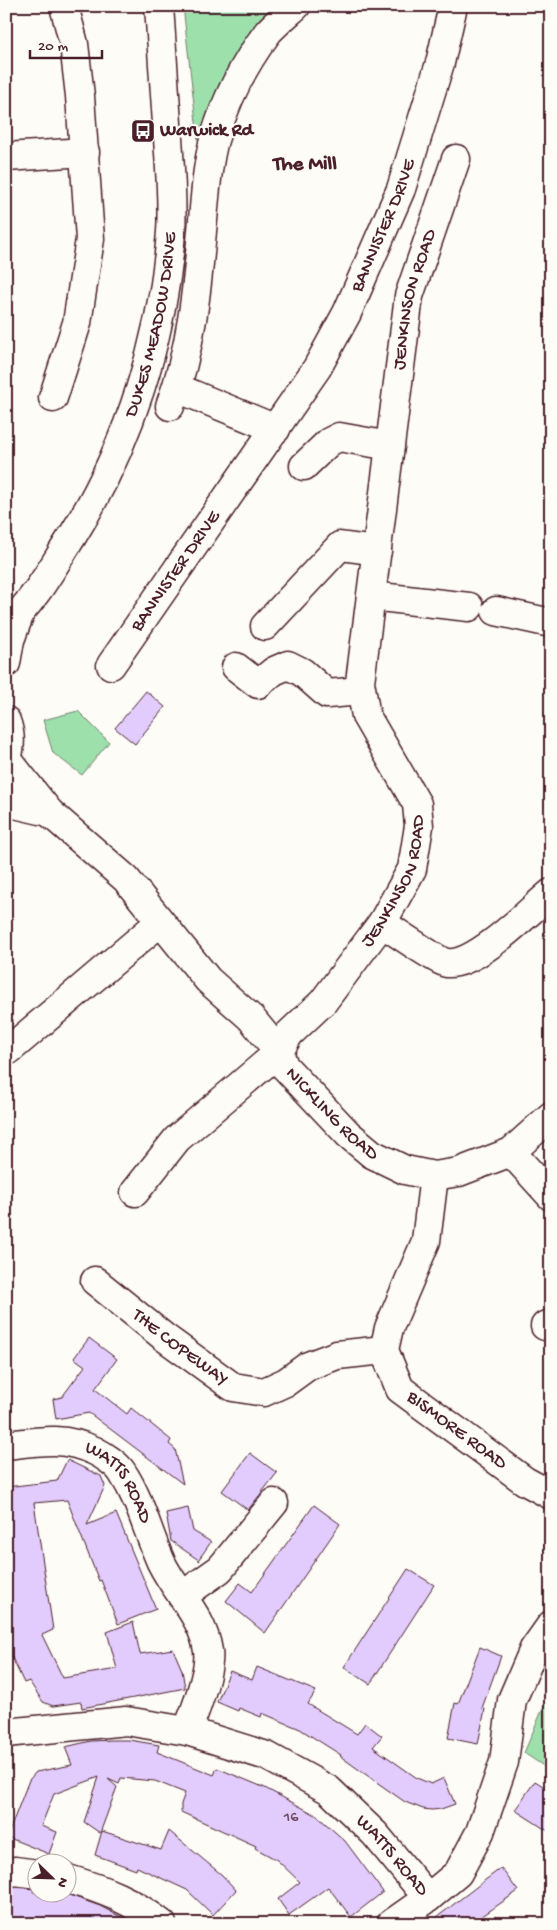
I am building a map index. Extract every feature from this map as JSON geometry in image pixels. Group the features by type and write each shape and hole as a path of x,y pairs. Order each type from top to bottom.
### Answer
{"street":[{"path":"54,398 77,323 90,239 80,96 74,44 64,6"},
{"name":"DUKES MEADOW DRIVE","path":"6,662 13,619 43,582 87,512 113,462 130,420 152,348 165,283 171,231 171,179 159,6"},
{"path":"276,428 174,397 192,327 208,175 214,141 230,98 247,65 269,31 296,6"},
{"name":"BANNISTER DRIVE","path":"111,665 317,368 347,313 401,189 440,63 453,6"},
{"path":"6,156 84,152"},
{"name":"JENKINSON ROAD","path":"279,1052 289,1034 323,1002 382,923 412,869 419,826 417,804 366,716 360,682 410,296 456,159"},
{"path":"304,466 330,442 339,438 390,446"},
{"path":"265,626 340,546 377,550"},
{"path":"371,596 469,607"},
{"path":"496,611 551,623"},
{"path":"236,667 258,684 274,672 288,665 302,672 327,694 361,691"},
{"path":"6,721 10,735 7,760"},
{"name":"NICKLING ROAD","path":"7,760 48,812 126,879 208,980 251,1018 279,1052 284,1066 348,1134 372,1154 405,1170 434,1176 459,1172 511,1152 551,1116"},
{"name":"NICKLING ROAD","path":"6,802 48,812"},
{"path":"382,923 446,963 460,962 479,954 551,892"},
{"path":"9,1050 160,922"},
{"path":"135,1192 177,1139 279,1052"},
{"path":"511,1152 551,1196"},
{"path":"384,1350 389,1328 426,1241 434,1176"},
{"name":"THE COPEWAY","path":"95,1282 164,1337 233,1387 264,1392 286,1382 308,1366 337,1354 384,1350"},
{"name":"BISMORE ROAD","path":"384,1350 400,1389 525,1481 551,1495"},
{"name":"WATTS ROAD","path":"6,1445 66,1440 97,1452 120,1469 138,1500 162,1563 202,1625 209,1653 202,1690 187,1731"},
{"path":"182,1596 220,1569 274,1503"},
{"name":"WATTS ROAD","path":"6,1733 126,1722 187,1731 267,1756 329,1790 375,1834 428,1898 458,1873 480,1832 504,1762 512,1700 534,1649 551,1625"},
{"path":"6,1873 15,1871 28,1873"},
{"path":"78,1882 105,1890 141,1908 162,1924"},
{"path":"391,1924 428,1898"}],"green space":[{"path":"183,6 284,6 200,158"},
{"path":"78,711 109,742 82,775 53,753 43,720"},
{"path":"551,1689 551,1771 524,1753"}],"building":[{"path":"146,691 165,707 135,744 115,728"},
{"path":"89,1338 117,1359 95,1389 127,1414 131,1408 171,1440 169,1444 175,1449 183,1484 89,1413 56,1419 53,1399 62,1397 85,1366 74,1358"},
{"path":"250,1453 277,1473 248,1510 222,1491"},
{"path":"67,1460 101,1476 105,1486 87,1525 116,1513 156,1609 118,1624 67,1500 34,1503 53,1630 42,1635 63,1678 117,1669 107,1632 133,1622 140,1654 173,1649 182,1670 185,1688 82,1708 81,1702 53,1706 43,1702 29,1681 24,1683 6,1645 6,1487 57,1481"},
{"path":"314,1505 340,1524 265,1633 226,1601 240,1583 252,1592"},
{"path":"188,1508 193,1531 211,1542 199,1559 200,1561 171,1541 166,1513"},
{"path":"408,1569 434,1585 370,1684 344,1667"},
{"path":"480,1647 501,1656 482,1708 485,1709 478,1744 448,1738 455,1703 458,1704"},
{"path":"257,1667 316,1691 308,1704 357,1734 365,1723 382,1736 373,1747 417,1778 431,1784 444,1778 455,1804 432,1810 423,1809 405,1802 341,1755 300,1729 262,1713 261,1717 239,1708 238,1711 217,1702 230,1671 252,1680"},
{"path":"129,1740 159,1745 157,1752 214,1775 217,1768 263,1787 316,1815 345,1841 383,1892 351,1917 328,1887 289,1915 278,1899 300,1882 277,1860 255,1848 256,1846 181,1812 181,1804 185,1793 155,1781 121,1778 119,1784 108,1779 117,1787 100,1833 84,1822 99,1777 54,1794 41,1826 57,1832 50,1852 44,1852 7,1837 29,1780 36,1772 72,1765 65,1747 91,1741"},
{"path":"535,1781 551,1791 551,1833 515,1810"},
{"path":"102,1831 161,1850 169,1831 222,1875 236,1890 213,1915 187,1890 137,1867 136,1870 95,1855"},
{"path":"501,1868 518,1891 471,1924 428,1924"},
{"path":"6,1888 28,1888 28,1902 78,1902 78,1898 100,1906 134,1924 18,1924 6,1922"}],"place":[{"name":"Warwick Rd","path":"143,131"}],"district":[{"name":"The Mill","path":"305,165"}]}
